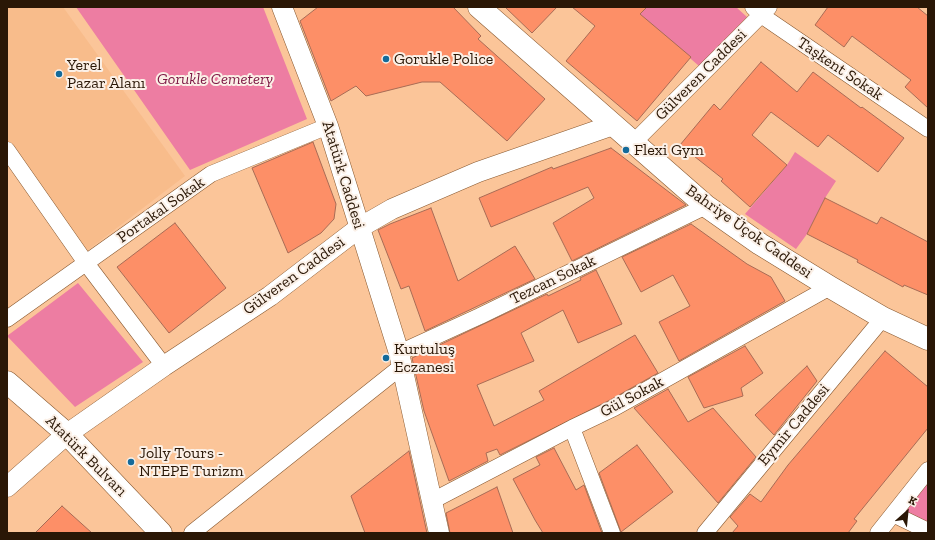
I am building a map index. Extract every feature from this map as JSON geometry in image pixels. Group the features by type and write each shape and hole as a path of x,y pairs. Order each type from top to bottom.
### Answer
{"main road":[{"name":"Bahriye Üçok Caddesi","path":"479,7 706,206 760,244 830,287 883,318 928,339"},
{"name":"Atatürk Bulvarı","path":"7,382 62,439 161,533"},
{"path":"7,400 62,439 142,533"}],"street":[{"name":"Atatürk Caddesi","path":"282,7 328,126 401,359 439,533"},
{"name":"Gülveren Caddesi","path":"633,143 761,10"},
{"name":"Taşkent Sokak","path":"761,10 928,129"},
{"name":"Gülveren Caddesi","path":"7,487 62,439 164,366 270,296 359,228 392,209 478,172 613,125"},
{"name":"Portakal Sokak","path":"7,319 211,174 328,126"},
{"path":"7,150 86,263 164,366"},
{"name":"Tezcan Sokak","path":"192,533 401,359 706,206"},
{"name":"Gül Sokak","path":"432,501 572,428 614,408 830,287"},
{"name":"Eymir Caddesi","path":"705,533 883,318"},
{"path":"572,428 612,533"},
{"path":"878,533 928,470"},
{"path":"893,514 928,531"}],"shaded area":[{"name":"Yerel Pazar Alanı","path":"7,7 63,7 185,176 84,253 7,141"}],"green space":[{"name":"Gorukle Cemetery","path":"76,7 263,7 307,119 190,170"},
{"path":"647,7 736,7 747,17 699,66 639,14"},
{"path":"795,152 836,181 825,198 807,234 796,249 745,214 787,165"},
{"path":"78,283 143,362 75,407 7,336"},
{"path":"928,470 928,531 893,514"}],"building":[{"name":"Gorukle Police","path":"318,7 453,7 481,36 478,39 545,99 507,141 440,82 422,82 366,96 356,86 331,101 300,21"},
{"path":"505,7 557,7 532,33"},
{"path":"572,7 647,7 640,14 691,57 637,121 566,61 595,26"},
{"path":"828,7 917,7 928,16 928,108 905,87 911,80 852,36 844,47 815,25"},
{"path":"761,62 797,92 813,72 904,138 878,172 828,135 818,147 771,112 752,135 787,165 750,207 721,181 723,179 680,145 714,104 720,110"},
{"path":"313,142 336,204 334,219 321,233 288,253 252,168"},
{"path":"611,148 686,205 572,261 553,223 594,198 588,187 491,227 479,198 552,167 553,169"},
{"path":"825,198 877,224 881,217 928,242 928,295 904,285 903,287 857,262 858,260 807,234"},
{"path":"431,208 458,281 515,246 535,279 425,331 409,286 401,289 378,230"},
{"path":"175,223 226,288 169,333 117,267"},
{"path":"691,224 747,264 771,277 785,301 679,361 659,322 690,306 673,275 641,292 622,257"},
{"path":"596,270 622,324 578,343 563,310 521,333 534,361 477,385 494,426 544,400 539,391 635,335 658,373 610,400 500,455 497,449 486,453 488,461 449,481 424,411 412,358 547,294 548,296 581,280 580,278"},
{"path":"745,346 763,373 741,388 743,396 704,408 688,377"},
{"path":"885,351 928,387 928,428 854,519 857,521 848,533 732,533 738,526 730,517 750,494 761,502 788,465"},
{"path":"807,366 817,381 774,435 755,415"},
{"path":"668,389 688,422 713,408 756,457 718,503 634,408"},
{"path":"637,445 673,492 621,532 599,473"},
{"path":"554,448 576,490 584,485 602,533 543,533 535,520 513,479 540,465 536,457"},
{"path":"409,451 427,533 365,533 351,496"},
{"path":"497,487 513,533 450,533 446,513"},
{"path":"62,506 92,533 35,533"}],"place":[{"name":"Gorukle Police","path":"386,59"},
{"name":"Yerel Pazar Alanı","path":"59,74"},
{"name":"Flexi Gym","path":"626,150"},
{"name":"Kurtuluş Eczanesi","path":"386,358"},
{"name":"Jolly Tours - NTEPE Turizm","path":"131,462"}]}
